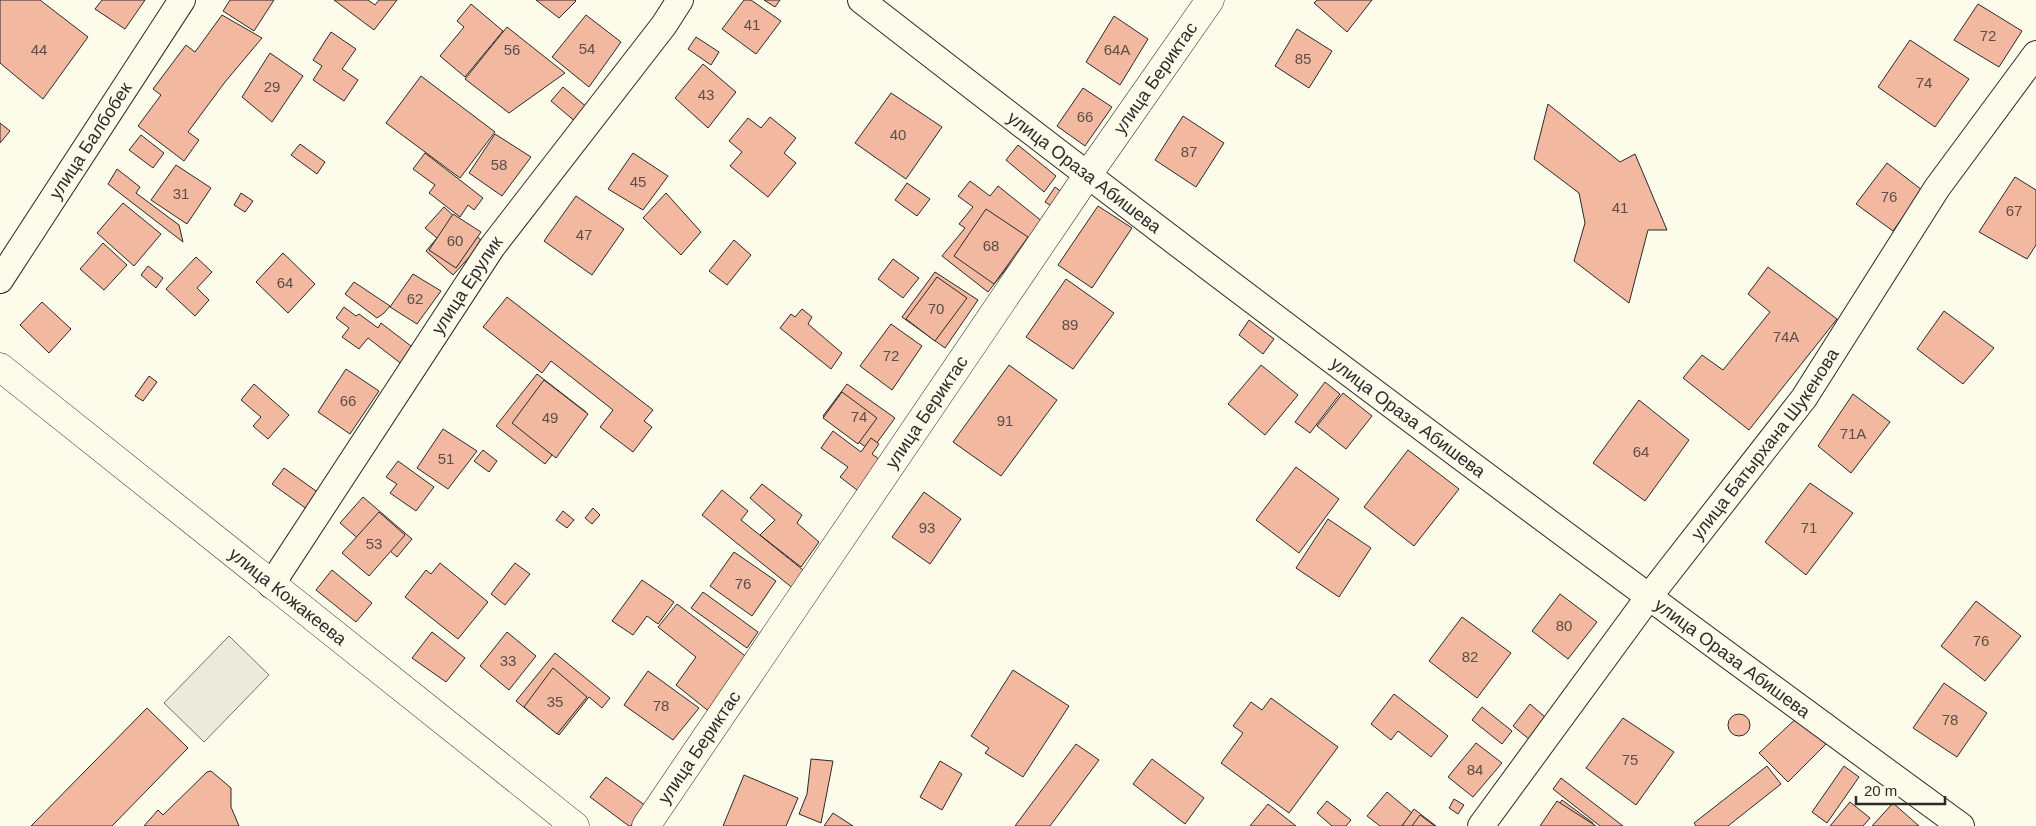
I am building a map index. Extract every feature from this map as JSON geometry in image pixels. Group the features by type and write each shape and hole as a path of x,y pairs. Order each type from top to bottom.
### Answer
{"street":[{"name":"улица Балбобек","path":"0,280 182,0"},
{"name":"улица Ерулик","path":"271,585 492,247 664,25 680,0"},
{"name":"улица Ораза Абишева","path":"861,0 1087,176 1648,598 1961,826"},
{"name":"улица Бериктас","path":"646,826 1087,176 1210,0"},
{"name":"улица Батырхана Шукенова","path":"1481,826 1648,598 1804,398 1937,188 2036,54"},
{"name":"улица Кожакеева","path":"0,367 575,826"}],"shaded area":[{"path":"229,636 269,675 204,742 164,703"}],"building":[{"path":"0,0 40,0 88,37 43,99 0,63"},
{"path":"102,0 145,0 125,29 95,9"},
{"path":"230,0 274,0 254,31 223,11"},
{"path":"334,0 368,0 375,5 379,0 397,0 374,30"},
{"path":"536,0 575,0 576,1 559,18"},
{"path":"744,0 751,0 781,21 756,54 722,29"},
{"path":"764,0 780,0 775,7"},
{"path":"1317,0 1372,0 1347,32 1314,3"},
{"path":"471,4 503,31 465,77 440,56 464,27 457,21"},
{"path":"1978,4 2022,31 1999,67 1954,40"},
{"path":"222,15 262,38 225,82 188,132 199,140 184,161 138,126 161,95 153,89 186,45 195,52"},
{"path":"586,15 621,42 589,87 552,57"},
{"path":"1114,16 1148,39 1120,85 1086,62"},
{"path":"507,27 565,73 509,113 465,79"},
{"path":"1297,29 1332,51 1309,88 1275,66"},
{"path":"331,32 356,49 342,69 358,80 344,101 313,80 322,66 313,60"},
{"path":"696,37 719,52 711,65 688,49"},
{"path":"1910,40 1969,79 1935,127 1878,87"},
{"path":"270,53 303,76 272,122 242,97"},
{"path":"703,64 736,92 708,128 675,98"},
{"path":"421,76 495,132 460,178 386,123"},
{"path":"563,87 589,109 577,123 551,101"},
{"path":"1083,88 1112,107 1085,146 1057,126"},
{"path":"891,93 942,127 906,179 855,143"},
{"path":"1548,104 1620,162 1635,154 1667,230 1648,230 1629,303 1574,261 1585,223 1579,193 1534,159"},
{"path":"1183,116 1224,143 1196,187 1155,160"},
{"path":"770,117 796,138 784,153 796,163 768,197 730,166 742,152 729,141 748,118 761,128"},
{"path":"0,123 10,131 0,143"},
{"path":"495,134 531,157 502,196 469,173"},
{"path":"141,135 164,153 153,168 129,150"},
{"path":"300,144 325,162 317,174 291,155"},
{"path":"1018,145 1056,176 1044,192 1006,160"},
{"path":"425,153 483,198 474,210 468,205 460,217 429,193 435,185 413,169"},
{"path":"633,153 668,176 643,210 608,189"},
{"path":"1887,163 1922,190 1893,231 1856,204"},
{"path":"176,165 211,188 187,224 151,200"},
{"path":"117,169 140,187 136,193 179,225 183,242 108,184"},
{"path":"2015,177 2036,190 2036,245 2027,259 1979,232"},
{"path":"970,181 990,196 998,186 1043,222 988,292 942,256 965,228 959,224 973,207 958,196"},
{"path":"907,183 930,199 917,216 895,200"},
{"path":"1055,187 1066,195 1056,209 1045,202"},
{"path":"241,193 253,201 245,212 234,205"},
{"path":"666,193 701,232 681,255 643,218"},
{"path":"576,196 624,229 592,275 544,241"},
{"path":"123,203 161,234 134,266 97,233"},
{"path":"1098,206 1132,228 1092,288 1058,265"},
{"path":"444,207 483,242 453,275 426,251 437,238 425,228"},
{"path":"986,209 1028,237 994,284 954,256"},
{"path":"453,214 481,232 456,268 429,250"},
{"path":"734,240 751,255 727,285 709,271"},
{"path":"103,243 127,265 104,290 80,269"},
{"path":"283,253 315,284 288,313 256,282"},
{"path":"196,257 212,272 197,288 209,300 195,316 166,289"},
{"path":"893,259 919,278 903,298 878,279"},
{"path":"148,266 163,278 156,288 141,275"},
{"path":"1768,267 1837,319 1749,430 1683,378 1702,355 1723,370 1770,312 1748,294"},
{"path":"935,272 978,300 945,348 902,317"},
{"path":"413,274 441,291 417,324 390,307"},
{"path":"937,277 967,298 935,341 906,319"},
{"path":"1066,279 1114,313 1073,369 1026,337"},
{"path":"354,282 390,306 377,318 345,294"},
{"path":"507,297 653,410 644,421 652,427 633,452 600,427 613,410 551,361 542,373 483,327"},
{"path":"42,302 71,329 49,353 20,325"},
{"path":"344,307 356,316 359,314 378,328 381,323 420,353 408,369 368,338 359,349 342,337 349,328 336,318"},
{"path":"802,309 812,317 808,324 842,353 831,369 780,328 791,314 795,317"},
{"path":"1944,311 1994,348 1963,384 1917,349"},
{"path":"1249,320 1274,339 1263,354 1239,335"},
{"path":"891,324 922,346 892,390 860,366"},
{"path":"1009,365 1057,400 1001,476 953,442"},
{"path":"1261,365 1298,395 1265,435 1228,404"},
{"path":"346,369 379,391 350,434 318,412"},
{"path":"537,374 586,412 545,464 496,426"},
{"path":"149,376 157,382 143,401 135,396"},
{"path":"544,380 588,414 556,458 512,423"},
{"path":"1325,382 1340,394 1310,433 1295,422"},
{"path":"254,384 289,415 268,439 253,426 261,417 241,400"},
{"path":"847,384 895,418 871,451 823,416"},
{"path":"842,392 877,418 858,444 823,418"},
{"path":"1343,393 1372,416 1346,449 1317,426"},
{"path":"1853,394 1890,422 1851,473 1818,446"},
{"path":"1639,400 1689,440 1645,501 1593,463"},
{"path":"443,429 477,451 448,489 417,468"},
{"path":"833,431 861,452 871,438 879,444 872,454 883,462 861,493 840,477 848,467 821,448"},
{"path":"483,450 497,461 489,472 474,461"},
{"path":"1408,450 1459,489 1414,546 1364,507"},
{"path":"398,461 434,487 416,511 390,493 397,484 386,477"},
{"path":"1296,467 1339,499 1299,553 1256,520"},
{"path":"284,468 323,496 311,512 272,484"},
{"path":"1810,483 1853,513 1806,575 1765,542"},
{"path":"762,484 802,515 797,523 819,542 801,567 760,535 775,520 750,498"},
{"path":"722,490 748,511 741,520 808,574 795,590 702,515"},
{"path":"924,492 961,519 930,564 892,537"},
{"path":"363,497 412,539 397,557 375,538 367,546 340,523"},
{"path":"593,508 600,515 592,524 585,518"},
{"path":"563,511 574,520 567,528 556,520"},
{"path":"379,512 405,535 369,576 342,553"},
{"path":"1328,519 1371,548 1339,597 1296,568"},
{"path":"734,552 776,581 752,616 710,586"},
{"path":"440,563 488,602 458,639 405,597 426,570 431,574"},
{"path":"515,563 530,574 505,605 491,594"},
{"path":"332,570 372,603 356,622 316,590"},
{"path":"642,580 674,602 658,624 647,616 633,635 612,621"},
{"path":"703,592 758,632 747,648 691,608"},
{"path":"1560,594 1597,622 1568,659 1532,631"},
{"path":"1976,601 2021,636 1985,681 1941,646"},
{"path":"677,604 748,658 711,713 676,685 696,657 658,627"},
{"path":"1462,617 1511,653 1477,698 1429,661"},
{"path":"432,632 465,658 446,682 412,658"},
{"path":"507,632 536,656 509,690 480,666"},
{"path":"555,653 610,698 602,708 589,697 559,735 516,701"},
{"path":"553,668 587,697 557,734 524,707"},
{"path":"1013,670 1069,706 1023,777 985,753 989,748 971,736"},
{"path":"648,671 699,708 673,740 624,705"},
{"path":"1944,683 1987,713 1957,757 1913,728"},
{"path":"1394,694 1448,736 1431,757 1398,731 1391,740 1371,724"},
{"path":"1271,698 1338,747 1289,813 1221,763 1243,733 1233,726 1251,702 1262,710"},
{"path":"1530,704 1552,723 1535,744 1513,726"},
{"path":"1482,707 1512,731 1502,744 1472,720"},
{"path":"147,708 188,748 112,826 31,826"},
{"path":"1739,714 1747,717 1750,725 1747,733 1739,736 1731,733 1728,725 1731,717"},
{"path":"1800,715 1826,744 1788,782 1759,753"},
{"path":"1623,718 1674,752 1636,805 1586,768"},
{"path":"1476,743 1502,763 1473,797 1448,777"},
{"path":"1076,744 1099,760 1050,826 1015,826"},
{"path":"811,759 833,761 821,823 799,814 807,794"},
{"path":"1152,759 1204,798 1185,824 1133,784"},
{"path":"940,761 962,774 942,810 920,797"},
{"path":"1767,766 1781,784 1728,826 1696,826 1694,823"},
{"path":"1844,766 1859,777 1827,823 1812,812"},
{"path":"211,771 231,788 231,807 239,826 144,826 158,810 163,815 207,772"},
{"path":"744,775 798,798 786,826 723,826"},
{"path":"606,777 646,806 631,826 590,797"},
{"path":"1561,778 1623,826 1600,826 1553,789"},
{"path":"1387,792 1412,813 1402,826 1380,826 1367,816"},
{"path":"1454,799 1464,805 1458,814 1449,808"},
{"path":"1562,800 1593,823 1591,826 1543,826"},
{"path":"1327,801 1351,820 1346,826 1332,826 1317,813"},
{"path":"1557,801 1596,826 1540,826"},
{"path":"1850,802 1870,818 1863,826 1830,826"},
{"path":"1893,803 1919,826 1872,826"},
{"path":"1268,804 1296,826 1250,826"},
{"path":"1414,809 1436,826 1402,826"},
{"path":"833,813 853,826 824,826"},
{"path":"1420,815 1435,826 1412,826"}]}
